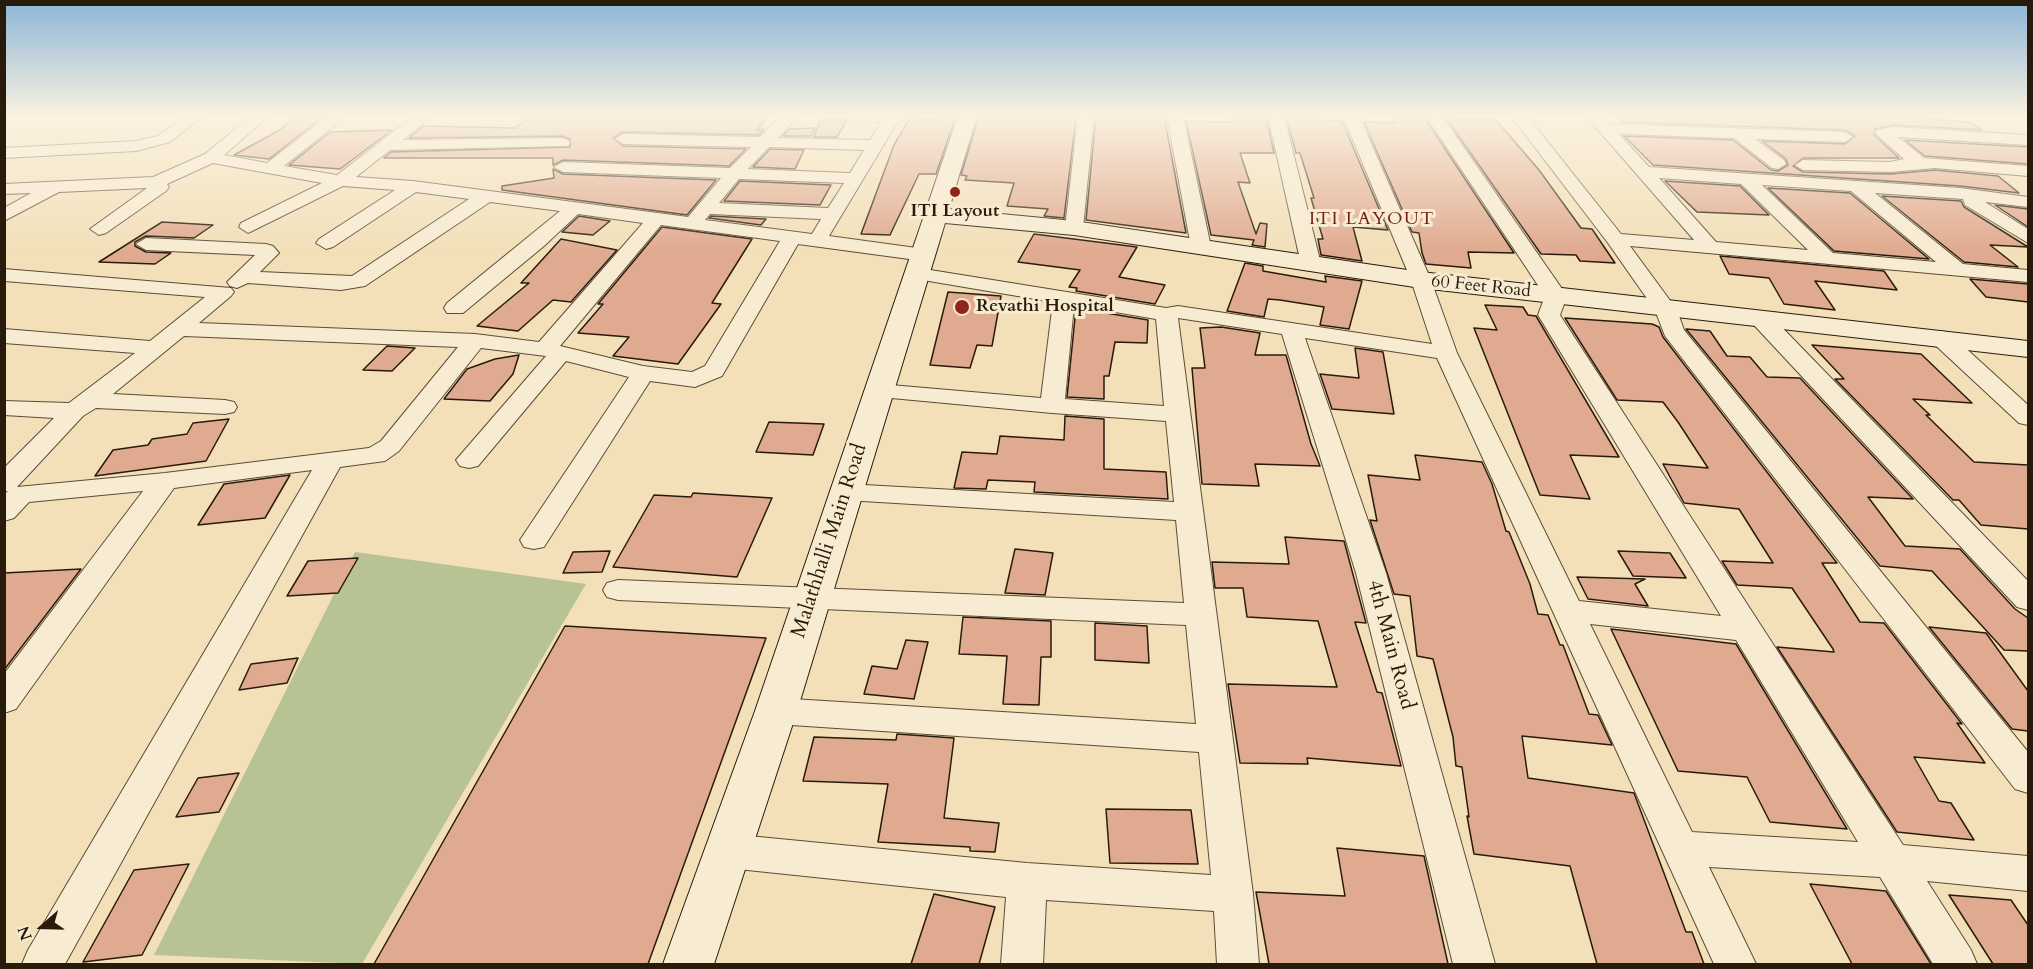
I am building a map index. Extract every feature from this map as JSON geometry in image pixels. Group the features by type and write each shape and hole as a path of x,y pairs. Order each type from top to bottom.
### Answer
{"main road":[{"name":"Malathhalli Main Road","path":"688,964 776,711 953,161"},
{"name":"60 Feet Road","path":"936,215 1074,228 1421,280 1666,310 2028,349"}],"street":[{"path":"4,189 156,182 204,161"},
{"path":"228,161 340,181 413,186 792,237 921,264 1064,298 1166,314 1178,312 1446,353"},
{"path":"270,169 280,161"},
{"path":"248,226 340,181 367,161"},
{"path":"692,224 747,161"},
{"path":"817,241 866,161"},
{"path":"1074,228 1081,161"},
{"path":"1184,161 1201,247"},
{"path":"1287,161 1311,264"},
{"path":"1370,161 1421,280 1446,353 1735,964"},
{"path":"1465,161 1556,296 1549,315 1956,964"},
{"path":"1554,161 1615,239 1666,310 1673,331 2028,778"},
{"path":"1634,161 1709,246"},
{"path":"1774,161 1778,164"},
{"path":"1917,161 1959,193 2028,237"},
{"path":"1638,166 1778,164 1890,167 1897,164 1920,164 2028,171"},
{"path":"1638,166 1745,178 1959,193 2027,203"},
{"path":"564,168 855,178"},
{"path":"1745,178 1827,258"},
{"path":"99,229 160,188 156,182"},
{"path":"326,243 413,186"},
{"path":"1856,186 1958,270"},
{"path":"4,216 55,187"},
{"path":"244,277 341,284 358,282 486,196"},
{"path":"705,208 834,214"},
{"path":"455,308 537,242 573,209"},
{"path":"469,460 654,220"},
{"path":"178,330 475,341 553,351 643,373 695,380 714,371 792,237"},
{"path":"1615,239 2028,276"},
{"path":"9,496 83,406 244,277 269,253 267,250 146,244"},
{"path":"4,275 224,292"},
{"path":"1052,406 1064,298"},
{"path":"1166,314 1233,894 1238,964"},
{"path":"1761,319 2028,599"},
{"name":"4th Main Road","path":"1291,330 1371,573 1474,964"},
{"path":"4,336 155,348"},
{"path":"1941,338 2028,418"},
{"path":"9,496 165,481 376,455 390,446 475,341"},
{"path":"534,540 643,373"},
{"path":"879,391 1178,414"},
{"path":"4,408 225,407"},
{"path":"43,964 331,460"},
{"path":"4,700 165,481"},
{"path":"846,492 1189,512"},
{"path":"618,590 1201,615"},
{"path":"1568,611 1746,630"},
{"path":"776,711 1215,739"},
{"path":"1680,848 1891,861 2028,873"},
{"path":"728,852 1027,881 1233,894"},
{"path":"1022,964 1027,881"}],"green space":[{"path":"355,552 586,584 362,964 154,955"}],"building":[{"path":"294,161 350,161 340,169 289,165"},
{"path":"597,161 734,161 729,166"},
{"path":"758,161 799,161 795,169 753,167"},
{"path":"888,161 940,161 936,174 919,174 890,235 861,234"},
{"path":"965,161 1071,161 1064,218 1044,216 1048,209 1007,206 1014,183 965,180 967,176 961,175"},
{"path":"1092,161 1173,161 1186,233 1086,220"},
{"path":"1195,161 1243,161 1250,183 1238,182 1256,234 1260,223 1267,224 1265,247 1252,245 1254,240 1211,235"},
{"path":"1303,161 1359,161 1388,230 1353,227 1362,261 1321,255 1318,239 1323,239 1311,198 1314,198"},
{"path":"1381,161 1453,161 1514,253 1468,252 1471,268 1426,264 1419,233 1412,232"},
{"path":"1476,161 1531,161 1581,228 1592,229 1615,263 1580,261 1576,255 1541,254"},
{"path":"1649,161 1760,161 1771,170 1778,171 1788,165 1787,161 1799,161 1793,166 1803,172 1890,174 1935,170 1998,176 2019,193 1960,186 1653,165"},
{"path":"1992,161 2028,161 2028,164"},
{"path":"553,169 563,174 716,180 687,215 502,190 502,186 554,178"},
{"path":"740,181 831,185 820,205 724,201"},
{"path":"1665,181 1740,186 1769,215 1697,212"},
{"path":"1768,188 1850,193 1929,259 1834,251"},
{"path":"1882,196 1961,201 1964,207 2028,247 1990,245 2018,267 1964,262"},
{"path":"1995,205 2028,209 2028,227"},
{"path":"579,216 610,221 593,235 562,232"},
{"path":"711,216 766,219 761,225 709,218"},
{"path":"162,222 213,225 194,238 146,236 135,242 135,246 146,252 171,253 155,264 99,262"},
{"path":"662,227 752,239 712,303 721,304 678,364 613,356 629,337 578,333 603,304 598,304"},
{"path":"1034,234 1137,247 1119,277 1165,285 1155,304 1076,291 1077,288 1069,287 1080,270 1018,262"},
{"path":"561,239 617,250 571,302 553,300 518,331 477,326 529,283 521,283"},
{"path":"1720,256 1884,271 1897,290 1815,281 1835,310 1784,304 1769,278 1729,274"},
{"path":"1245,263 1263,266 1263,271 1326,282 1325,276 1362,281 1349,329 1320,325 1324,307 1280,300 1268,299 1264,317 1227,311"},
{"path":"1970,279 2028,284 2028,302 1986,297"},
{"path":"948,292 1001,296 992,346 977,345 970,368 930,365"},
{"path":"1485,305 1523,307 1528,315 1536,316 1619,457 1570,455 1590,499 1540,495 1474,328 1497,330"},
{"path":"1076,308 1148,320 1147,343 1115,342 1109,376 1104,376 1104,399 1067,397"},
{"path":"1565,318 1652,324 1659,327 1663,337 1837,563 1822,563 1860,622 1884,623 1962,724 1957,723 1985,763 1914,757 1939,801 1951,803 1974,840 1897,832 1777,647 1834,652 1833,649 1792,588 1737,585 1722,561 1773,563 1739,509 1684,503 1663,464 1708,468 1663,402 1617,400"},
{"path":"1221,327 1260,333 1255,355 1286,355 1311,444 1320,466 1255,464 1259,486 1202,484 1192,368 1205,368 1200,328"},
{"path":"1686,329 1710,331 1727,356 1750,357 1767,377 1800,378 1913,499 1868,497 1905,546 1960,549 2015,609 2028,618 2028,651 2004,650 1932,571 1880,566"},
{"path":"1812,345 1921,354 1972,403 1913,399 1930,415 1926,415 1974,462 2028,465 2028,529 1981,525 1959,500 1953,500 1835,379 1844,379"},
{"path":"387,346 415,348 392,371 363,370"},
{"path":"1355,348 1383,352 1394,414 1332,409 1320,374 1359,378"},
{"path":"519,355 513,374 490,401 444,399 467,369 495,359"},
{"path":"1065,416 1104,419 1104,469 1166,472 1168,499 1034,492 1035,482 988,480 986,489 954,488 962,452 997,454 1000,436 1064,440"},
{"path":"229,419 206,461 95,476 113,450 148,445 152,439 187,434 193,423"},
{"path":"769,422 824,424 813,455 756,452"},
{"path":"1415,455 1482,462 1492,484 1506,531 1509,532 1530,584 1538,614 1548,615 1560,645 1563,645 1589,714 1598,715 1612,745 1522,736 1528,778 1634,793 1686,932 1692,932 1704,964 1597,964 1570,866 1474,854 1462,767 1456,766 1453,737 1433,659 1417,656 1410,596 1394,594 1370,520 1377,521 1368,475 1420,480"},
{"path":"290,475 265,518 198,525 224,484"},
{"path":"693,493 772,498 737,577 613,567 654,495 691,497"},
{"path":"1285,537 1344,541 1366,623 1355,622 1377,692 1382,693 1401,766 1307,758 1308,764 1240,763 1228,684 1337,687 1318,621 1247,617 1243,588 1215,588 1212,562 1289,564"},
{"path":"1015,549 1053,553 1045,595 1005,593"},
{"path":"610,551 602,572 563,573 573,552"},
{"path":"1618,551 1670,553 1686,578 1633,576"},
{"path":"358,558 338,593 287,596 308,561"},
{"path":"81,569 4,670 4,573"},
{"path":"1577,577 1645,579 1635,584 1648,606 1588,599"},
{"path":"963,617 1051,621 1051,657 1041,657 1039,705 1003,704 1007,656 959,654"},
{"path":"1095,623 1147,626 1149,663 1095,660"},
{"path":"565,626 766,638 648,964 374,964"},
{"path":"1929,627 1986,633 2028,691 2028,731 2012,729"},
{"path":"1611,629 1736,644 1847,829 1770,822 1747,777 1678,771"},
{"path":"906,640 928,642 914,699 864,694 872,666 897,669"},
{"path":"298,658 287,683 239,690 251,664"},
{"path":"897,734 954,738 944,818 999,823 995,852 970,851 970,847 878,842 888,784 803,781 814,737 896,740"},
{"path":"239,773 219,812 176,817 198,778"},
{"path":"1106,809 1191,810 1198,864 1110,863"},
{"path":"1337,848 1424,856 1448,964 1269,964 1256,892 1345,896"},
{"path":"189,864 142,955 83,962 134,870"},
{"path":"1810,884 1886,891 1931,964 1852,964"},
{"path":"934,894 995,907 979,964 911,964"},
{"path":"1949,895 2011,900 2028,925 2028,964 1993,964"}],"place":[{"name":"ITI Layout","path":"955,192"},
{"name":"Revathi Hospital","path":"962,307"}],"district":[{"name":"ITI LAYOUT","path":"1372,220"}]}
